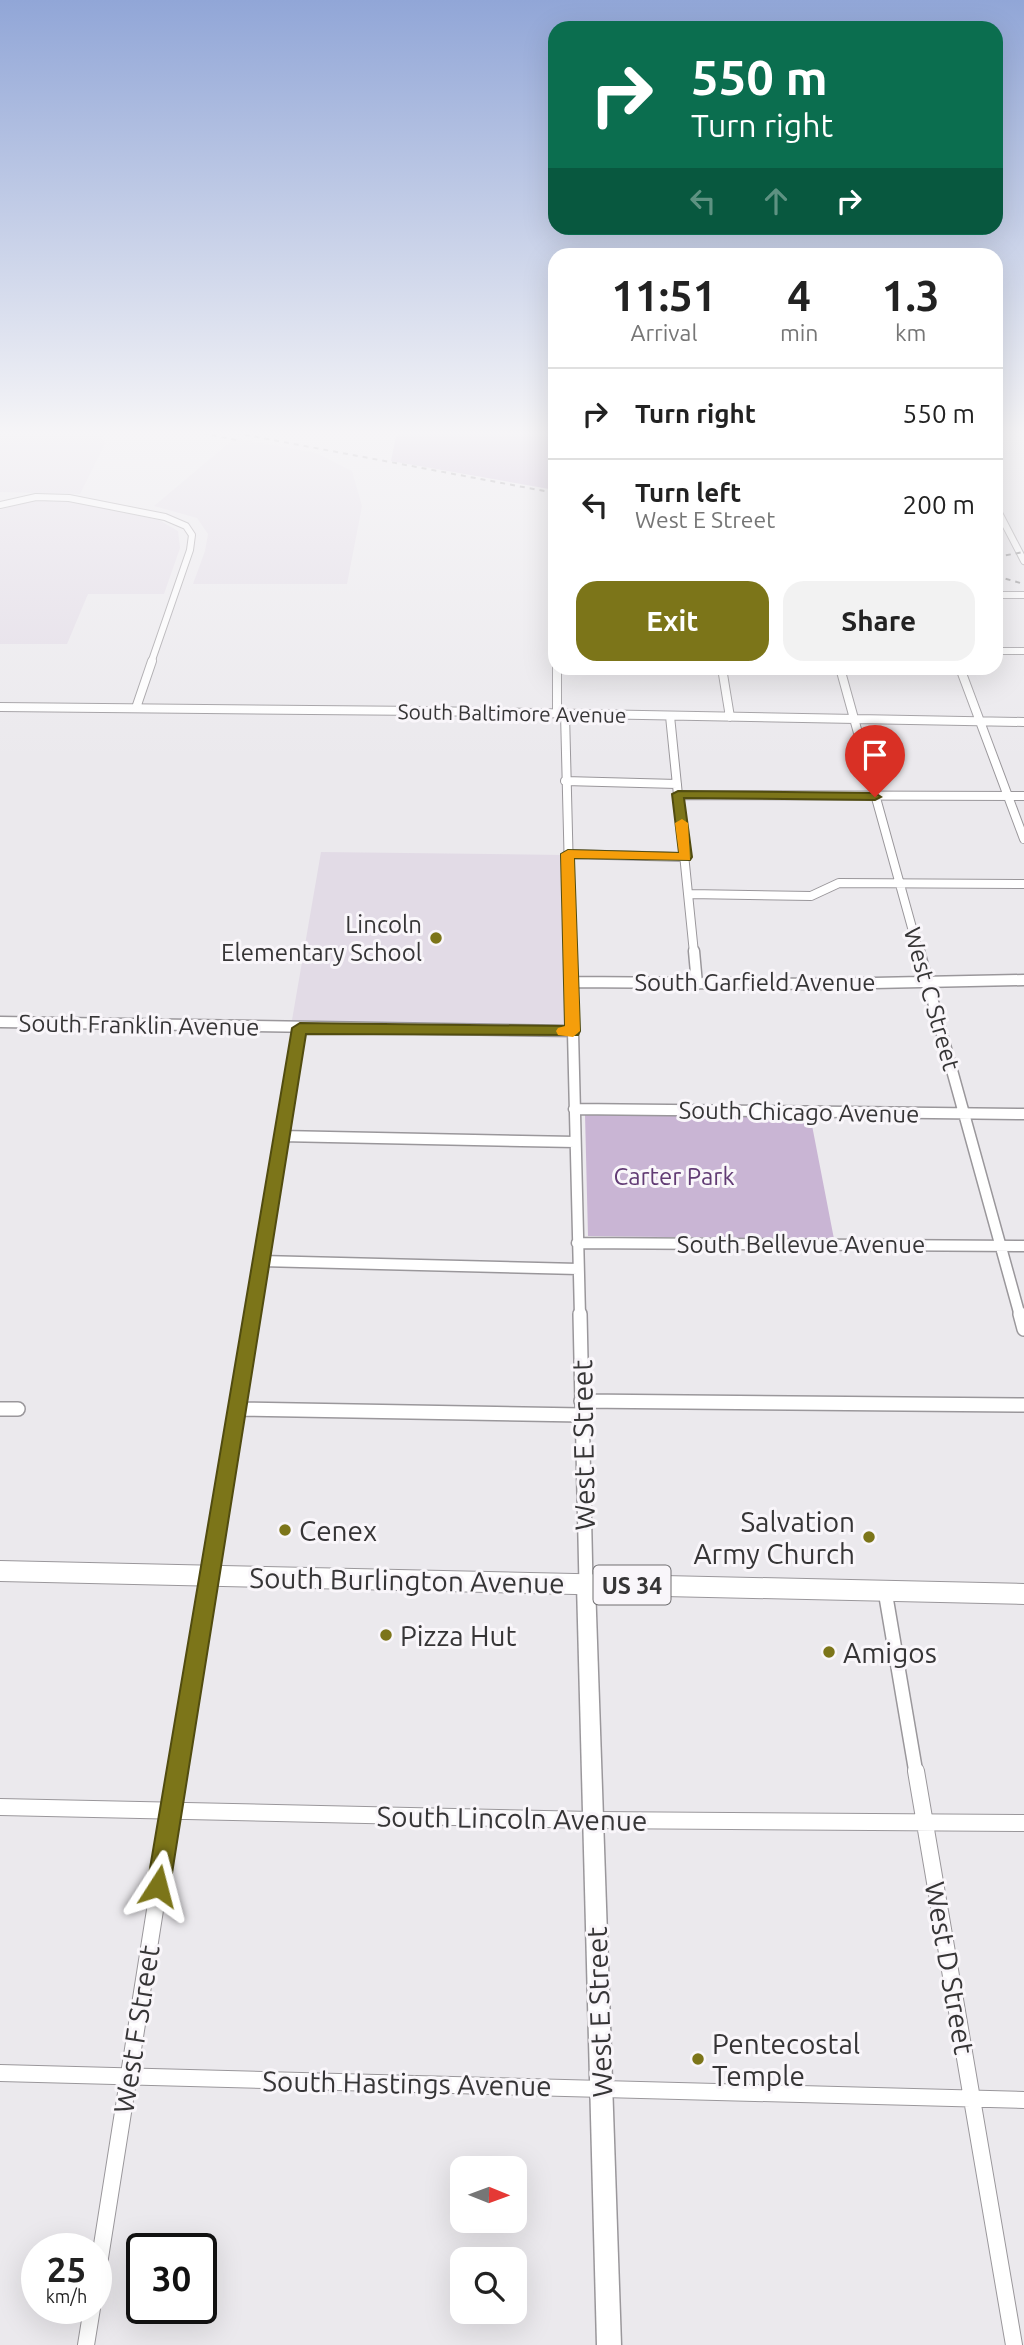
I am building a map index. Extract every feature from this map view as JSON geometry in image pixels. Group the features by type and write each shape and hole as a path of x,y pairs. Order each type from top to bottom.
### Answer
{"highway":[{"name":"South Burlington Avenue","path":"0,1571 1024,1594"}],"main road":[{"name":"West E Street","path":"586,1584 609,2345"}],"street":[{"path":"136,708 191,540"},
{"path":"1013,540 1024,561"},
{"path":"1003,595 1024,595"},
{"path":"1003,651 1024,651"},
{"name":"West E Street","path":"558,675 568,854 586,1584"},
{"path":"723,675 730,716"},
{"name":"West C Street","path":"842,675 1024,1329"},
{"path":"963,675 1024,839"},
{"name":"South Baltimore Avenue","path":"0,707 561,713 1024,722"},
{"path":"670,716 697,984"},
{"path":"565,781 677,784"},
{"path":"678,794 1024,796"},
{"path":"568,854 686,857"},
{"path":"689,894 811,896 839,883 1024,884"},
{"name":"South Garfield Avenue","path":"570,982 825,984 1024,980"},
{"name":"South Franklin Avenue","path":"0,1022 573,1031"},
{"name":"West F Street","path":"104,2233 169,1812 300,1028"},
{"name":"South Chicago Avenue","path":"574,1109 1024,1114"},
{"path":"281,1136 575,1142"},
{"name":"South Bellevue Avenue","path":"577,1243 1024,1246"},
{"path":"261,1261 578,1269"},
{"path":"581,1401 1024,1405"},
{"path":"0,1409 18,1409"},
{"path":"236,1409 582,1415"},
{"name":"West D Street","path":"885,1591 1014,2345"},
{"name":"South Lincoln Avenue","path":"0,1807 593,1820 1024,1823"},
{"name":"South Hastings Avenue","path":"0,2073 1024,2100"},
{"path":"86,2345 89,2324"}],"shaded area":[{"path":"0,540 179,540 180,548 164,594 88,594 67,644 0,644"},
{"path":"207,540 355,540 347,584 193,584"},
{"name":"Lincoln Elementary School","path":"321,852 564,855 566,1024 292,1020"}],"green space":[{"name":"Carter Park","path":"585,1114 810,1115 834,1239 588,1236"}],"railway":[{"path":"1003,556 1024,552"},
{"path":"1003,578 1024,584"}],"slow traffic":[{"path":"563,1031 573,1031 568,854 686,857 682,823"}],"place":[{"name":"Lincoln Elementary School","path":"436,938"},
{"name":"Cenex","path":"285,1530"},
{"name":"Salvation Army Church","path":"869,1537"},
{"name":"Pizza Hut","path":"386,1635"},
{"name":"Amigos","path":"829,1652"},
{"name":"Pentecostal Temple","path":"698,2059"}],"route":[{"path":"158,1886 300,1028 573,1031 568,854 686,857 678,794 875,797"}]}
